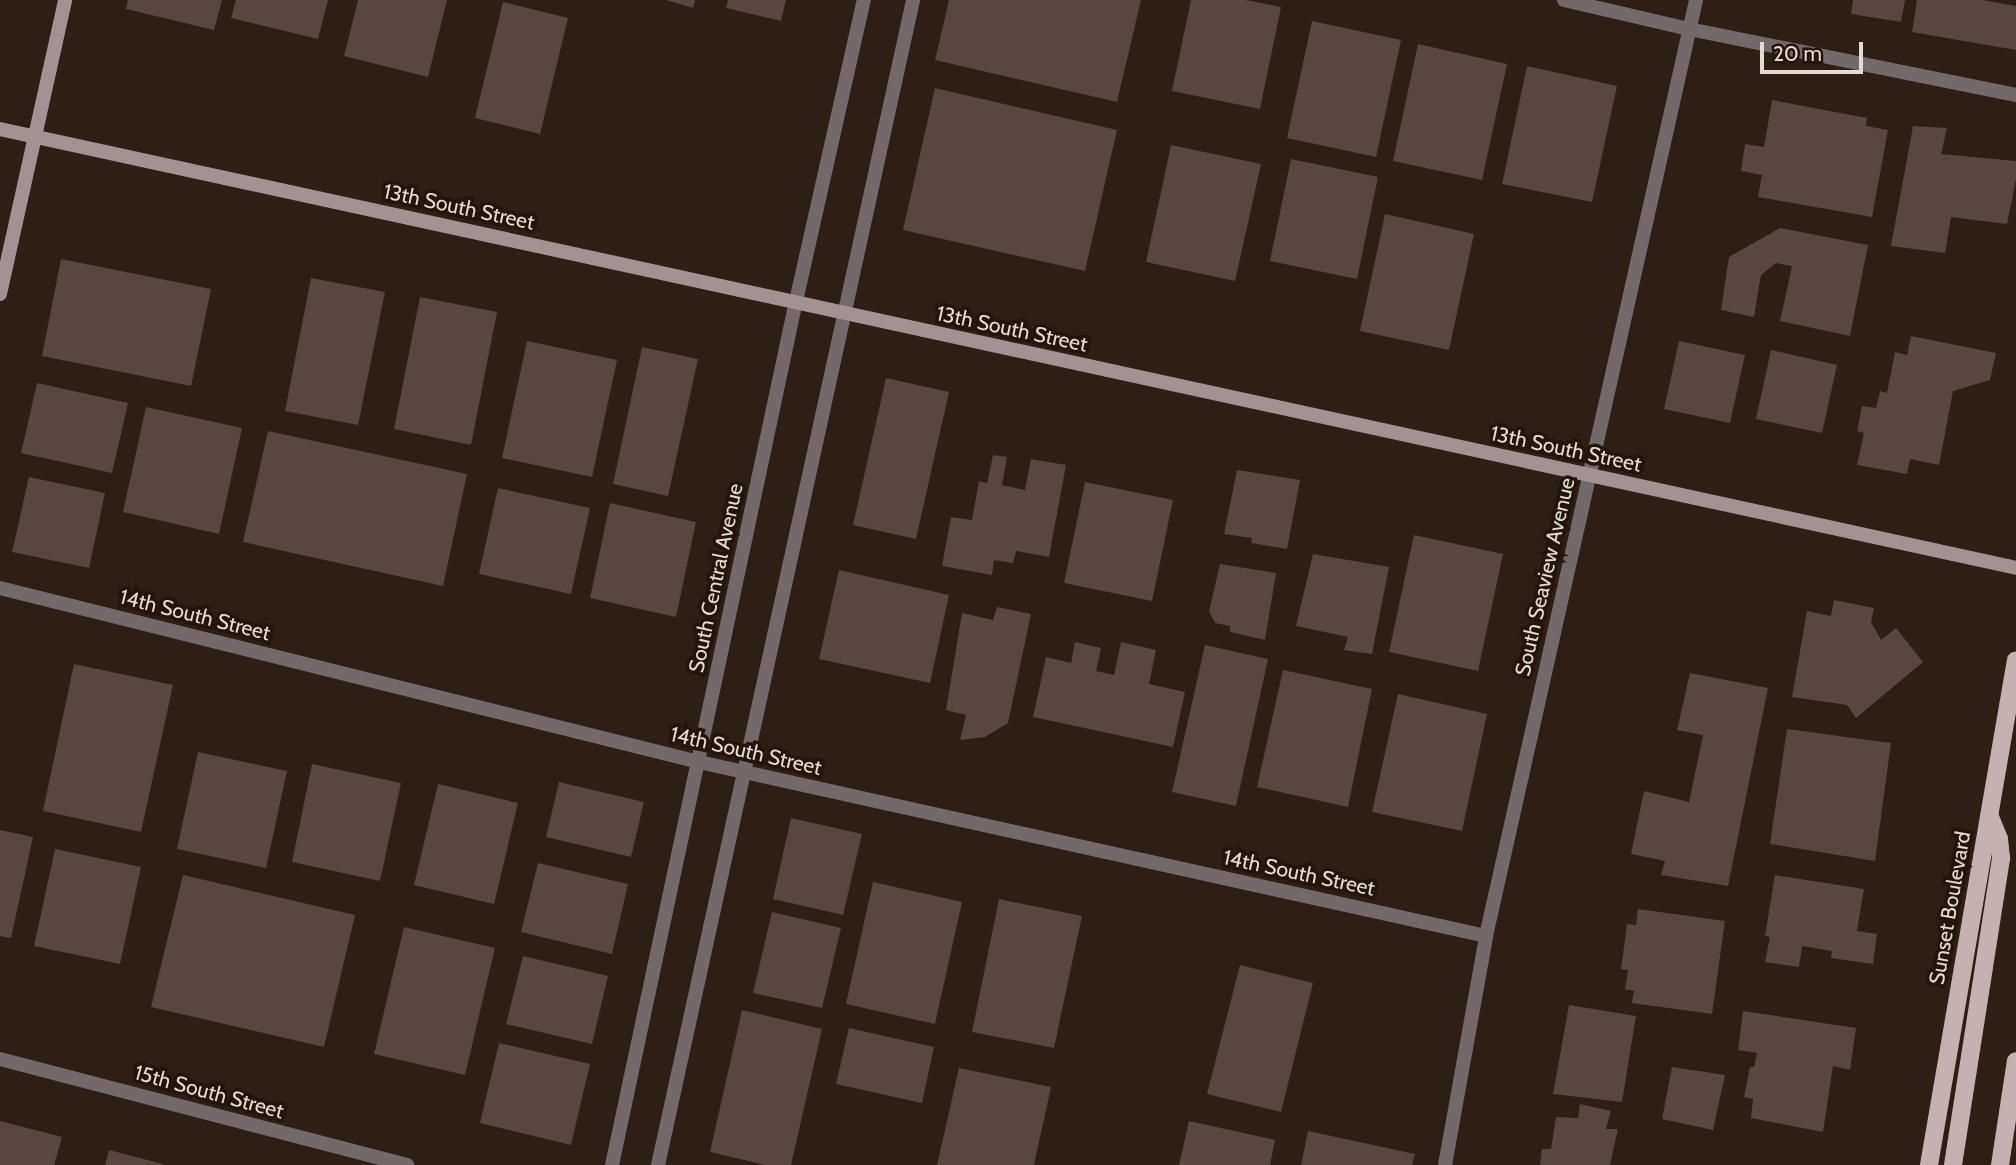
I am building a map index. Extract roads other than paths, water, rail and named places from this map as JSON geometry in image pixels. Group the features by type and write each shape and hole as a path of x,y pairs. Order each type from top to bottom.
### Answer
{"main road":[{"name":"Sunset Boulevard","path":"1928,1165 2016,660"},
{"path":"1953,1165 2001,858 1999,839 1989,815"},
{"path":"2000,1165 2016,1061"}],"street":[{"path":"0,294 65,0"},
{"name":"South Central Avenue","path":"612,1165 796,301 864,0"},
{"path":"658,1165 913,0"},
{"path":"1564,0 1689,29 2016,95"},
{"name":"South Seaview Avenue","path":"1445,1165 1486,936 1696,0"},
{"name":"13th South Street","path":"0,130 2016,568"},
{"name":"14th South Street","path":"0,588 699,762 1486,936"},
{"name":"15th South Street","path":"0,1059 407,1165"}]}
